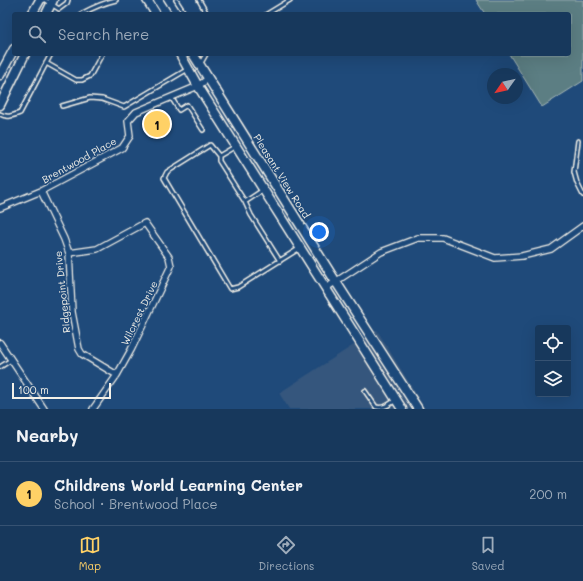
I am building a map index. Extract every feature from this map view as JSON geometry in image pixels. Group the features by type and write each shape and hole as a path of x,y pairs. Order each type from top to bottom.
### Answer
{"main road":[{"path":"33,12 40,0"},
{"path":"146,0 155,12"},
{"path":"158,0 166,12"},
{"path":"46,12 49,1"},
{"path":"0,75 12,53"},
{"path":"0,104 24,56"},
{"path":"181,56 198,86 263,190 402,409"},
{"name":"Pleasant View Road","path":"194,56 336,282 418,409"},
{"path":"263,190 274,183"}],"street":[{"name":"Brentwood Place","path":"0,208 41,191 122,148 130,136 128,121 136,112 198,86 208,78"},
{"name":"Ridgepoint Drive","path":"41,191 64,239 69,253 72,312 79,349 82,354 117,375"},
{"name":"Wilcrest Drive","path":"69,253 98,249 145,223 169,257 171,266 140,332 117,375 94,409"},
{"path":"326,288 381,252 418,238 443,238 495,258 522,256 551,249 583,226"},
{"path":"0,343 44,409"}],"lane":[{"path":"49,1 59,9 67,3 68,0"},
{"path":"84,12 106,2 116,0"},
{"path":"176,0 184,12"},
{"path":"199,0 206,12"},
{"path":"270,12 290,0"},
{"path":"0,114 12,116 20,113 50,56"},
{"path":"46,64 76,80 82,80 90,76 101,56"},
{"path":"200,65 205,56"},
{"path":"62,106 90,98 124,107 188,69"},
{"path":"170,97 179,110 187,105 203,130"},
{"path":"578,141 574,172 583,196"},
{"path":"280,260 219,161 219,156 210,145 166,172 164,178 230,289 238,288 300,248"},
{"path":"219,156 236,146"},
{"path":"245,202 263,190"},
{"path":"0,367 11,360"},
{"path":"365,391 376,407 386,406 396,400"}],"shaded area":[{"path":"377,330 425,409 289,409 279,393"}],"green space":[{"path":"476,0 583,0 583,81 542,107 523,76 523,68 518,68 510,56 571,56 571,12 484,12"}],"place":[{"name":"Childrens World Learning Center","path":"157,124"}]}
